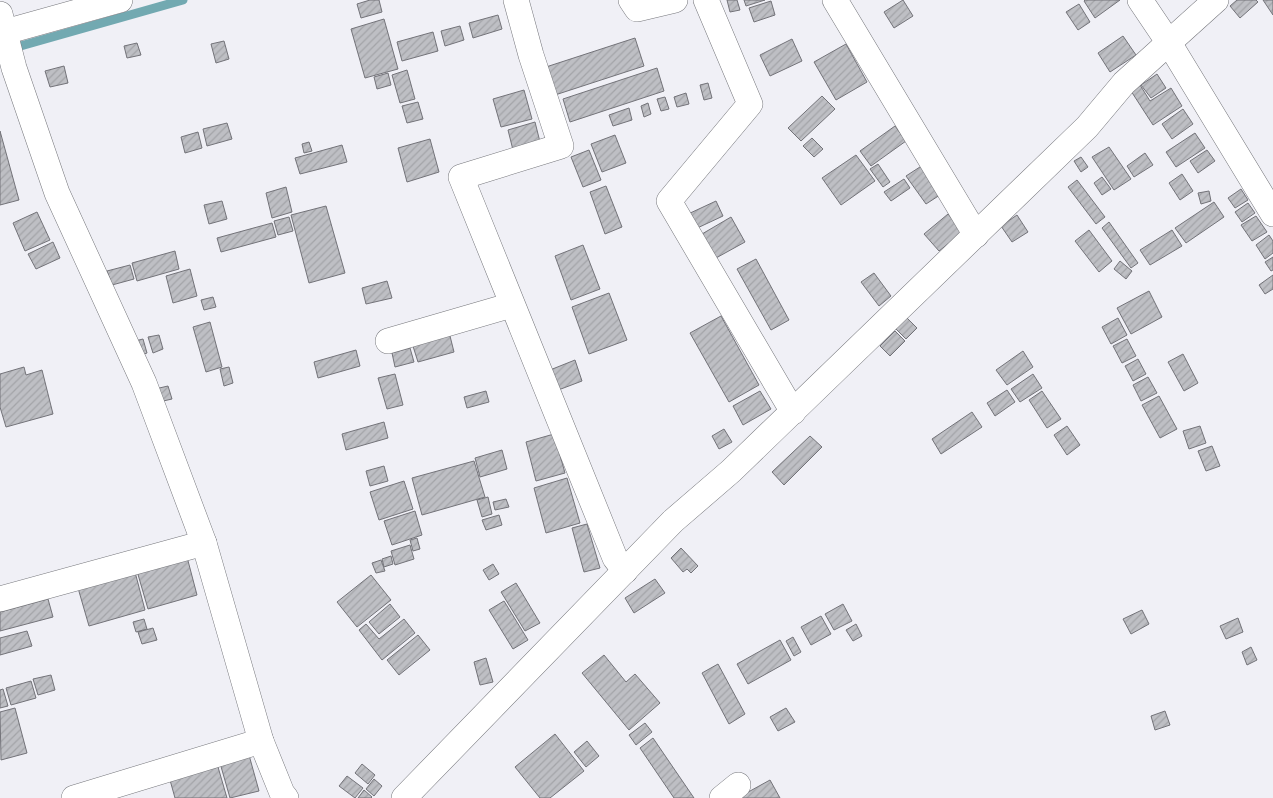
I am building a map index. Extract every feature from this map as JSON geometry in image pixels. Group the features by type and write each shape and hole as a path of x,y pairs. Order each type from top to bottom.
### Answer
{"street":[{"path":"120,0 2,23 7,70 57,193 144,383 204,543 261,741 282,793 286,798"},
{"path":"516,0 561,146 460,177 615,558 624,571"},
{"path":"631,0 637,9 675,0"},
{"path":"706,0 750,104 669,201 792,412"},
{"path":"835,0 976,235"},
{"path":"1140,0 1169,43 1273,214"},
{"path":"404,798 673,521 731,471 1087,127 1124,83 1216,0"},
{"path":"388,341 512,305"},
{"path":"0,599 204,543"},
{"path":"74,798 261,741"}],"building":[{"path":"370,0 379,0 382,12 361,18 357,4"},
{"path":"727,0 737,0 740,10 730,12"},
{"path":"744,0 765,0 746,6"},
{"path":"903,0 913,16 894,28 884,12"},
{"path":"1085,0 1120,0 1095,18 1084,1"},
{"path":"1237,0 1256,0 1258,2 1240,18 1230,6"},
{"path":"1263,0 1273,0 1273,15"},
{"path":"771,1 775,15 754,22 749,8"},
{"path":"1079,4 1090,22 1078,30 1066,12"},
{"path":"498,15 502,29 473,38 469,23"},
{"path":"384,19 398,69 365,78 351,29"},
{"path":"460,26 464,40 445,46 441,31"},
{"path":"433,32 438,51 402,61 397,42"},
{"path":"1123,36 1136,55 1110,72 1098,53"},
{"path":"635,38 644,66 555,95 546,67"},
{"path":"792,39 802,61 770,76 760,55"},
{"path":"224,41 229,59 216,63 211,44"},
{"path":"137,43 141,55 127,58 124,46"},
{"path":"846,44 867,82 836,100 814,62"},
{"path":"64,66 68,83 50,87 45,71"},
{"path":"657,68 664,91 570,122 563,99"},
{"path":"407,70 415,99 400,103 392,75"},
{"path":"388,73 391,85 377,89 374,77"},
{"path":"1157,74 1166,88 1151,98 1141,85"},
{"path":"708,83 712,98 704,100 700,85"},
{"path":"1140,85 1150,101 1171,88 1182,106 1153,125 1131,91"},
{"path":"524,90 532,119 501,127 493,99"},
{"path":"686,93 689,104 677,107 674,97"},
{"path":"822,96 835,109 801,141 788,128"},
{"path":"665,97 669,109 661,111 657,99"},
{"path":"418,102 423,119 407,123 402,106"},
{"path":"648,103 651,114 644,117 641,106"},
{"path":"629,108 632,120 613,126 609,115"},
{"path":"1183,109 1193,124 1172,139 1162,124"},
{"path":"535,122 540,142 513,150 508,130"},
{"path":"227,123 232,139 207,146 203,129"},
{"path":"895,126 906,141 871,166 860,151"},
{"path":"0,131 19,200 0,205"},
{"path":"198,132 202,148 185,153 181,137"},
{"path":"1195,133 1205,148 1176,167 1166,152"},
{"path":"615,135 626,163 602,172 591,144"},
{"path":"812,138 823,149 814,157 803,146"},
{"path":"430,139 439,172 407,182 398,148"},
{"path":"309,142 312,151 304,153 302,144"},
{"path":"342,145 347,162 300,174 295,158"},
{"path":"1109,147 1131,179 1114,190 1092,157"},
{"path":"589,150 601,180 583,187 571,157"},
{"path":"1207,150 1215,161 1198,173 1190,161"},
{"path":"1145,153 1153,165 1134,177 1127,166"},
{"path":"856,155 875,181 841,205 822,178"},
{"path":"1081,157 1088,167 1081,172 1074,161"},
{"path":"878,164 890,182 883,187 870,169"},
{"path":"923,165 943,193 926,204 906,176"},
{"path":"1182,174 1193,191 1180,200 1169,183"},
{"path":"1102,177 1111,189 1102,195 1094,183"},
{"path":"904,179 910,188 891,201 884,192"},
{"path":"1077,180 1105,217 1096,224 1068,187"},
{"path":"606,186 622,227 605,234 590,192"},
{"path":"286,187 292,212 272,218 266,193"},
{"path":"1241,189 1248,200 1235,208 1228,198"},
{"path":"1209,191 1211,201 1201,204 1198,193"},
{"path":"222,201 227,219 209,224 204,205"},
{"path":"716,201 723,216 693,230 686,215"},
{"path":"1214,202 1224,217 1186,243 1175,228"},
{"path":"1248,203 1255,213 1242,222 1235,212"},
{"path":"326,206 345,273 309,283 291,215"},
{"path":"37,212 50,240 25,251 13,223"},
{"path":"948,214 963,232 939,251 924,234"},
{"path":"1017,215 1028,232 1012,242 1001,226"},
{"path":"1256,216 1267,232 1252,241 1241,225"},
{"path":"289,217 293,231 278,235 274,221"},
{"path":"731,217 745,242 716,258 702,234"},
{"path":"1109,222 1138,263 1131,268 1102,228"},
{"path":"272,223 276,237 221,252 217,238"},
{"path":"1089,230 1112,261 1099,272 1075,241"},
{"path":"1172,230 1182,246 1150,265 1140,250"},
{"path":"1269,235 1273,241 1273,253 1265,259 1256,245"},
{"path":"53,242 60,258 36,269 28,254"},
{"path":"583,245 600,289 571,300 555,256"},
{"path":"175,251 179,269 137,281 132,263"},
{"path":"1273,257 1273,270 1271,271 1265,262"},
{"path":"756,259 789,320 771,330 737,269"},
{"path":"1120,261 1132,271 1126,279 1114,269"},
{"path":"130,265 134,279 112,285 107,271"},
{"path":"190,269 197,296 173,303 166,276"},
{"path":"874,273 891,296 879,306 861,282"},
{"path":"1273,275 1273,289 1265,294 1259,285"},
{"path":"387,281 392,298 366,304 362,288"},
{"path":"1149,291 1162,317 1131,334 1117,308"},
{"path":"609,293 627,340 589,354 572,307"},
{"path":"213,297 216,307 204,310 201,300"},
{"path":"721,316 759,385 729,402 690,333"},
{"path":"906,317 917,328 906,339 895,328"},
{"path":"1118,318 1127,335 1111,344 1102,327"},
{"path":"210,322 222,367 206,372 193,327"},
{"path":"895,331 905,341 890,356 880,346"},
{"path":"449,332 454,352 418,362 412,343"},
{"path":"159,335 163,349 153,353 148,337"},
{"path":"143,339 147,353 139,356 135,341"},
{"path":"1127,339 1136,356 1122,363 1113,346"},
{"path":"410,348 414,362 395,367 392,353"},
{"path":"356,350 360,366 318,378 314,362"},
{"path":"1023,351 1033,367 1007,385 996,370"},
{"path":"1183,354 1198,383 1184,391 1168,362"},
{"path":"1138,359 1146,374 1133,381 1125,366"},
{"path":"575,360 582,381 553,392 545,372"},
{"path":"24,367 26,375 42,370 53,414 6,427 0,407 0,374"},
{"path":"229,367 233,383 224,386 220,369"},
{"path":"395,374 403,405 387,409 378,378"},
{"path":"1033,374 1042,388 1020,402 1011,389"},
{"path":"1148,377 1157,393 1141,401 1133,385"},
{"path":"168,386 172,399 159,402 155,389"},
{"path":"1007,390 1015,402 995,416 987,403"},
{"path":"486,391 489,402 467,408 464,397"},
{"path":"760,391 771,409 743,425 733,406"},
{"path":"1042,391 1061,419 1047,428 1029,400"},
{"path":"1159,396 1177,429 1160,438 1142,405"},
{"path":"972,412 982,427 941,454 932,439"},
{"path":"384,422 388,438 346,450 342,434"},
{"path":"1067,426 1080,445 1067,455 1054,435"},
{"path":"1200,426 1206,443 1189,449 1183,431"},
{"path":"724,429 732,442 719,449 712,436"},
{"path":"554,434 565,473 536,481 526,442"},
{"path":"810,436 822,447 784,485 772,472"},
{"path":"1212,446 1220,466 1206,471 1198,451"},
{"path":"502,450 507,469 480,477 475,458"},
{"path":"474,461 485,497 422,515 412,478"},
{"path":"384,466 388,481 370,486 366,471"},
{"path":"567,478 580,523 546,533 534,488"},
{"path":"404,481 413,509 379,520 370,492"},
{"path":"488,497 492,514 482,517 477,500"},
{"path":"506,499 509,507 495,510 493,502"},
{"path":"415,511 422,535 392,545 384,521"},
{"path":"499,515 502,525 486,530 482,520"},
{"path":"587,524 600,568 584,572 572,528"},
{"path":"417,538 420,549 413,551 410,540"},
{"path":"410,545 414,559 395,565 391,551"},
{"path":"681,548 698,566 691,573 687,569 683,572 671,558"},
{"path":"391,556 393,564 384,567 382,559"},
{"path":"187,557 197,595 148,609 137,571"},
{"path":"381,560 385,571 376,573 372,563"},
{"path":"493,564 499,574 489,580 483,570"},
{"path":"135,572 145,610 89,626 78,588"},
{"path":"371,575 391,600 357,627 337,602"},
{"path":"655,579 665,593 634,613 625,598"},
{"path":"516,583 540,623 525,631 501,592"},
{"path":"48,599 53,617 0,631 0,612"},
{"path":"504,601 528,640 513,649 489,610"},
{"path":"390,604 400,617 379,634 369,622"},
{"path":"843,604 852,621 834,630 825,614"},
{"path":"1142,610 1149,624 1131,634 1123,619"},
{"path":"821,616 831,634 811,645 801,627"},
{"path":"1238,618 1243,632 1226,639 1220,626"},
{"path":"144,619 147,629 136,632 133,622"},
{"path":"404,619 415,633 382,660 359,630 366,624 379,639"},
{"path":"856,624 862,636 853,641 846,630"},
{"path":"153,628 157,640 142,644 138,632"},
{"path":"27,631 32,646 0,655 0,638"},
{"path":"418,635 430,650 399,675 387,660"},
{"path":"793,637 801,652 794,656 786,641"},
{"path":"780,640 791,660 748,684 737,664"},
{"path":"1251,647 1257,660 1247,665 1242,652"},
{"path":"604,655 626,682 635,674 660,703 629,730 582,673"},
{"path":"486,658 493,682 480,685 474,662"},
{"path":"718,664 745,714 729,724 702,673"},
{"path":"51,675 55,690 38,695 33,679"},
{"path":"31,681 36,698 11,705 6,688"},
{"path":"3,689 8,706 0,708 0,690"},
{"path":"15,708 27,753 1,760 0,712"},
{"path":"786,708 795,722 778,731 770,717"},
{"path":"1165,711 1170,725 1155,730 1151,716"},
{"path":"645,723 652,732 636,745 629,735"},
{"path":"555,734 584,771 550,798 540,798 515,767"},
{"path":"653,738 694,798 674,798 640,748"},
{"path":"587,741 599,756 586,767 574,752"},
{"path":"249,755 259,791 230,798 220,763"},
{"path":"362,764 375,775 368,784 355,773"},
{"path":"218,767 227,798 175,798 170,780"},
{"path":"347,776 363,788 355,798 339,786"},
{"path":"374,779 382,786 374,796 366,789"},
{"path":"770,780 780,798 742,798 741,796"},
{"path":"364,790 372,797 371,798 358,798"}],"waterway":[{"path":"10,49 183,0"}]}
